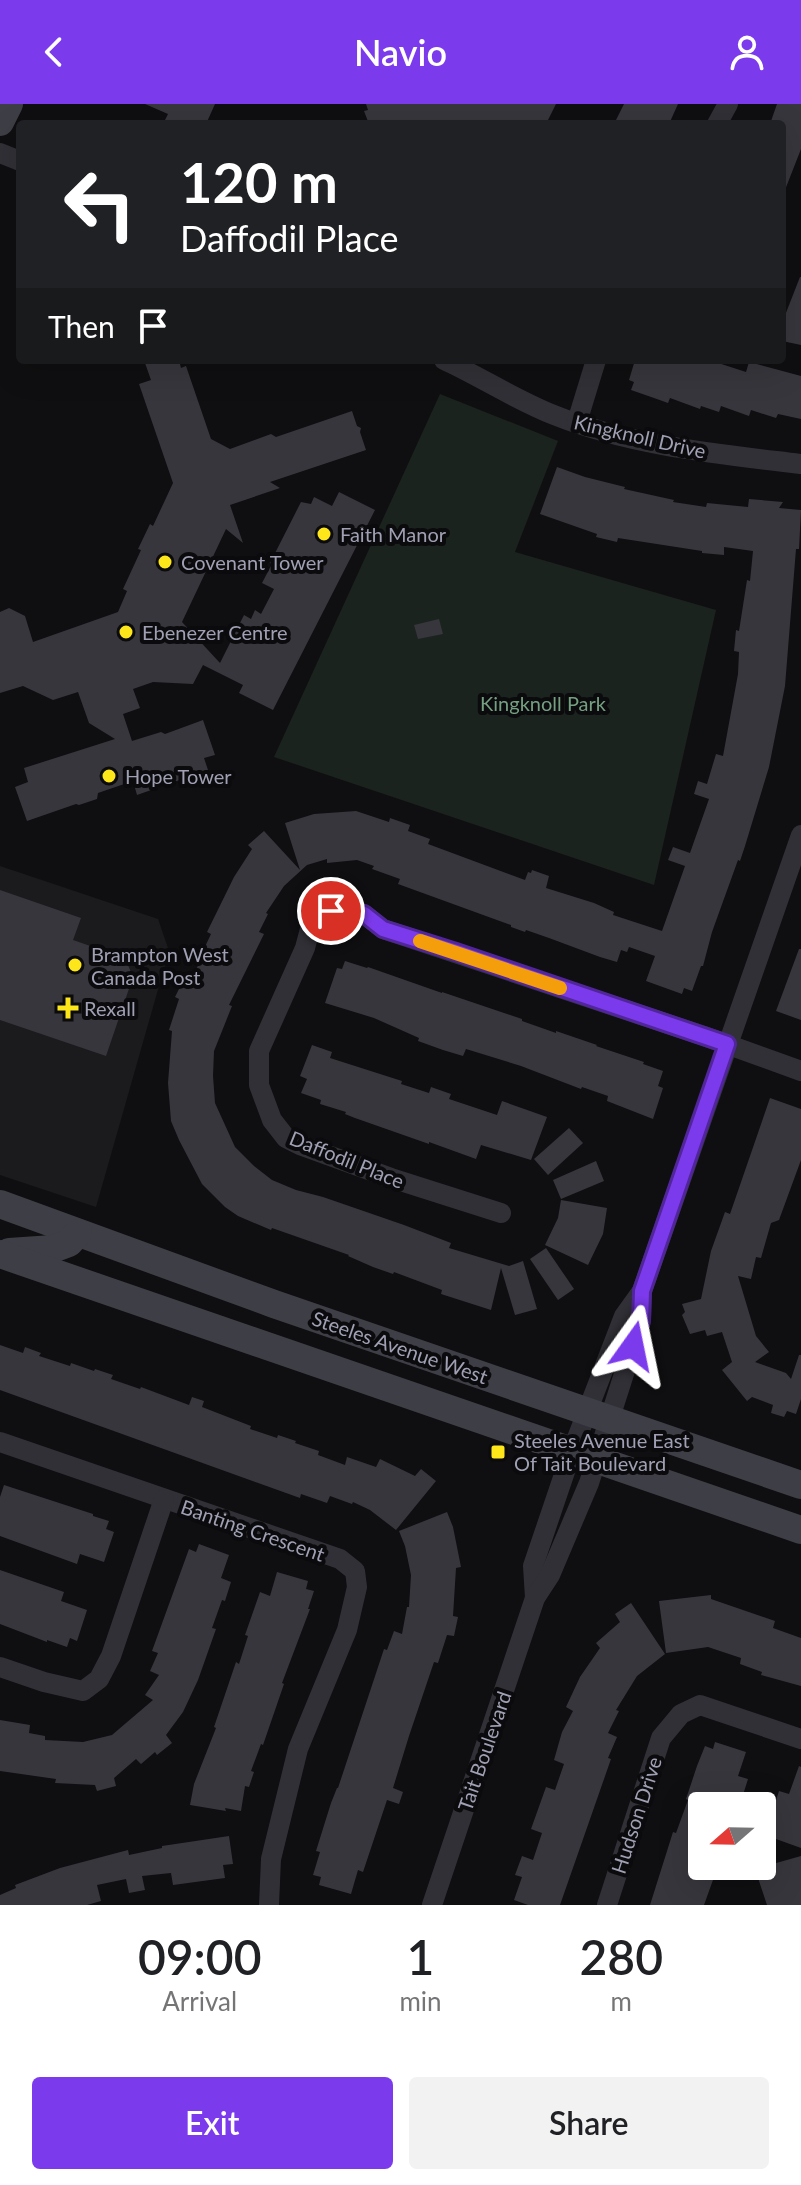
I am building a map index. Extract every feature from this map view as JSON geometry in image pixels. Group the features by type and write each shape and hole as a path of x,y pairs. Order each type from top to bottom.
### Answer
{"main road":[{"path":"0,122 9,104"},
{"name":"Steeles Avenue West","path":"0,1204 274,1304 801,1485"},
{"path":"0,1253 53,1249 69,1243 78,1233"},
{"path":"0,1253 583,1458 801,1530"}],"street":[{"name":"Kingknoll Drive","path":"452,364 554,415 577,422 660,444 801,464"},
{"path":"577,422 595,364"},
{"path":"583,1458 598,1416 641,1321 642,1291 801,835"},
{"name":"Daffodil Place","path":"501,1213 300,1145 286,1138 272,1120 259,1085 259,1051 305,948 310,929 320,918 331,911 364,914 383,929 727,1044"},
{"path":"727,1044 801,1071"},
{"path":"583,1458 598,1416"},
{"name":"Banting Crescent","path":"0,1442 340,1559 355,1571 357,1587 347,1630 298,1749 271,1859 269,1905"},
{"name":"Tait Boulevard","path":"535,1598 533,1566 583,1458"},
{"name":"Tait Boulevard","path":"432,1905 535,1598 550,1575 583,1458"},
{"path":"0,1667 83,1691 99,1679 111,1656 164,1499"},
{"name":"Hudson Drive","path":"607,1905 661,1738 681,1714 700,1705 801,1739"}],"shaded area":[{"path":"0,866 158,919 169,951 96,1207 0,1175"}],"green space":[{"name":"Kingknoll Park","path":"440,394 558,441 515,552 716,610 654,885 274,757"}],"building":[{"path":"145,104 215,104 208,120 165,120 168,114"},
{"path":"366,104 556,104 548,120 367,120 364,111 368,110"},
{"path":"624,104 678,104 671,120 616,120"},
{"path":"777,104 801,104 801,149 786,187 786,120 771,120"},
{"path":"801,277 801,345 786,342 786,313"},
{"path":"145,364 186,366 211,439 230,449 352,411 357,426 361,428 366,450 270,482 280,488 230,505 243,543 226,529 182,622 220,663 244,615 251,619 255,610 261,614 274,589 262,583 301,502 311,504 314,497 332,506 339,492 375,510 273,710 239,693 243,685 203,665 193,684 153,682 133,689 140,708 123,714 132,741 161,732 165,734 203,720 215,755 204,758 208,770 137,795 133,781 98,793 97,799 27,821 15,787 28,782 24,768 115,739 89,723 78,692 53,700 23,686 0,693 0,612 9,608 25,616 33,642 118,612 127,591 123,589 141,550 138,549 150,524 153,526 173,483 139,384 151,380"},
{"path":"634,364 721,364 746,372 748,364 756,364 801,376 801,419 778,414 776,418 751,410 749,416 721,406 719,412 701,406 700,409 670,398 668,403 631,390 634,382 629,380"},
{"path":"557,467 673,502 706,507 707,503 748,507 749,499 783,502 779,508 801,510 785,686 769,767 740,861 692,991 684,988 682,994 646,981 655,956 629,947 627,952 621,950 617,962 600,957 398,884 400,879 372,869 374,866 357,860 327,863 327,859 307,865 284,886 266,913 259,932 264,934 229,1005 232,1006 214,1051 215,1103 235,1147 254,1166 272,1180 451,1243 449,1248 509,1266 523,1261 537,1309 515,1315 501,1268 491,1310 441,1294 442,1290 373,1267 349,1255 271,1230 225,1207 202,1184 171,1121 168,1083 172,1031 169,1030 179,999 175,997 184,979 190,981 204,954 211,934 207,932 234,877 252,849 248,845 264,831 300,870 285,823 314,814 356,811 389,822 390,818 410,825 408,831 430,839 428,844 525,880 532,870 549,876 546,888 594,903 614,912 613,915 662,931 685,866 668,860 673,847 690,853 709,799 694,794 698,781 707,784 716,754 723,756 738,674 739,652 734,651 736,630 739,631 747,580 750,581 753,551 724,547 724,555 618,538 617,542 596,537 597,534 540,514"},
{"path":"439,619 443,634 418,639 414,625"},
{"path":"0,890 81,918 73,940 125,958 133,977 106,1056 0,1020"},
{"path":"801,949 801,1020 776,1011"},
{"path":"345,961 522,1019 663,1071 658,1086 663,1088 653,1119 607,1101 608,1096 466,1049 463,1056 443,1050 374,1018 325,1003 337,968 342,969"},
{"path":"312,1045 332,1052 330,1058 429,1093 431,1087 451,1094 449,1099 497,1115 502,1101 547,1117 531,1160 481,1145 476,1159 320,1104 321,1100 301,1093 307,1079 300,1076"},
{"path":"770,1098 801,1109 801,1160 779,1220 771,1223 761,1258 756,1257 751,1279 738,1276 756,1336 769,1352 755,1362 786,1373 791,1379 801,1355 801,1399 796,1414 787,1411 784,1417 771,1413 773,1405 752,1397 747,1401 722,1370 732,1362 722,1332 707,1336 705,1330 690,1334 682,1315 685,1312 682,1304 701,1299 711,1251 725,1212 730,1214"},
{"path":"569,1128 583,1143 548,1175 534,1159"},
{"path":"596,1161 604,1181 561,1199 553,1180"},
{"path":"561,1200 607,1208 603,1234 588,1265 545,1245 558,1218"},
{"path":"546,1248 574,1289 558,1300 530,1259"},
{"path":"0,1345 23,1353 25,1347 41,1353 39,1356 70,1366 71,1363 95,1369 113,1375 111,1379 189,1405 192,1397 204,1401 202,1407 251,1426 250,1429 296,1441 319,1451 318,1455 345,1465 347,1457 376,1467 380,1459 415,1476 421,1469 436,1481 396,1530 370,1510 353,1502 330,1496 327,1503 301,1494 300,1498 0,1390"},
{"path":"4,1485 109,1521 106,1529 114,1532 104,1562 80,1554 77,1564 0,1536 0,1497"},
{"path":"447,1512 461,1567 456,1568 453,1616 458,1617 454,1636 447,1635 438,1663 434,1662 409,1736 393,1788 403,1792 399,1804 387,1800 363,1872 358,1870 351,1894 319,1885 321,1877 313,1875 320,1852 316,1851 331,1803 384,1649 387,1650 394,1631 402,1634 409,1607 411,1575 399,1531"},
{"path":"199,1544 229,1555 221,1578 231,1582 212,1628 216,1629 198,1680 183,1712 166,1735 172,1743 141,1764 136,1759 114,1778 116,1786 97,1791 95,1785 55,1783 56,1779 0,1771 0,1720 30,1725 29,1733 45,1736 45,1740 83,1742 112,1735 153,1700 145,1695 159,1675 150,1671 158,1653 152,1651 189,1549 196,1552"},
{"path":"0,1570 64,1592 61,1601 87,1610 77,1641 70,1638 67,1647 0,1624"},
{"path":"277,1572 308,1581 306,1589 314,1591 263,1745 251,1771 254,1772 249,1787 245,1786 241,1811 190,1805 194,1784 216,1728 236,1662 239,1664 260,1592 270,1596"},
{"path":"711,1595 711,1599 775,1621 773,1628 801,1638 801,1686 761,1675 762,1672 740,1664 741,1658 708,1647 666,1653 659,1601"},
{"path":"631,1603 665,1654 637,1676 616,1710 619,1711 608,1733 617,1737 608,1758 611,1759 560,1905 528,1905 514,1900 522,1877 515,1875 522,1856 533,1860 542,1833 531,1829 546,1787 555,1790 564,1764 554,1760 562,1732 573,1711 566,1707 580,1677 600,1648 596,1643 620,1622 615,1614"},
{"path":"715,1742 746,1752 738,1776 748,1779 744,1792 688,1792 705,1746 713,1749"},
{"path":"799,1766 801,1848 776,1839 776,1800 779,1791 789,1794"},
{"path":"688,1800 688,1880 713,1880 704,1905 650,1905 673,1832 676,1833"},
{"path":"229,1836 233,1864 223,1865 225,1878 173,1885 171,1873 142,1876 145,1890 129,1893 126,1879 97,1885 101,1901 87,1905 0,1905 0,1895 16,1888 15,1885 60,1868 128,1850 129,1855 162,1846"},
{"path":"801,1856 801,1905 767,1905 759,1880 776,1880 776,1863"}],"slow traffic":[{"path":"420,941 560,988"}],"place":[{"name":"Faith Manor","path":"324,534"},
{"name":"Covenant Tower","path":"165,562"},
{"name":"Ebenezer Centre","path":"126,632"},
{"name":"Hope Tower","path":"109,776"},
{"name":"Brampton West Canada Post","path":"75,965"},
{"name":"Rexall","path":"68,1008"},
{"name":"Steeles Avenue East Of Tait Boulevard","path":"498,1452"}],"route":[{"path":"331,911 364,914 383,929 727,1044 642,1291 641,1321 633,1346"}]}
